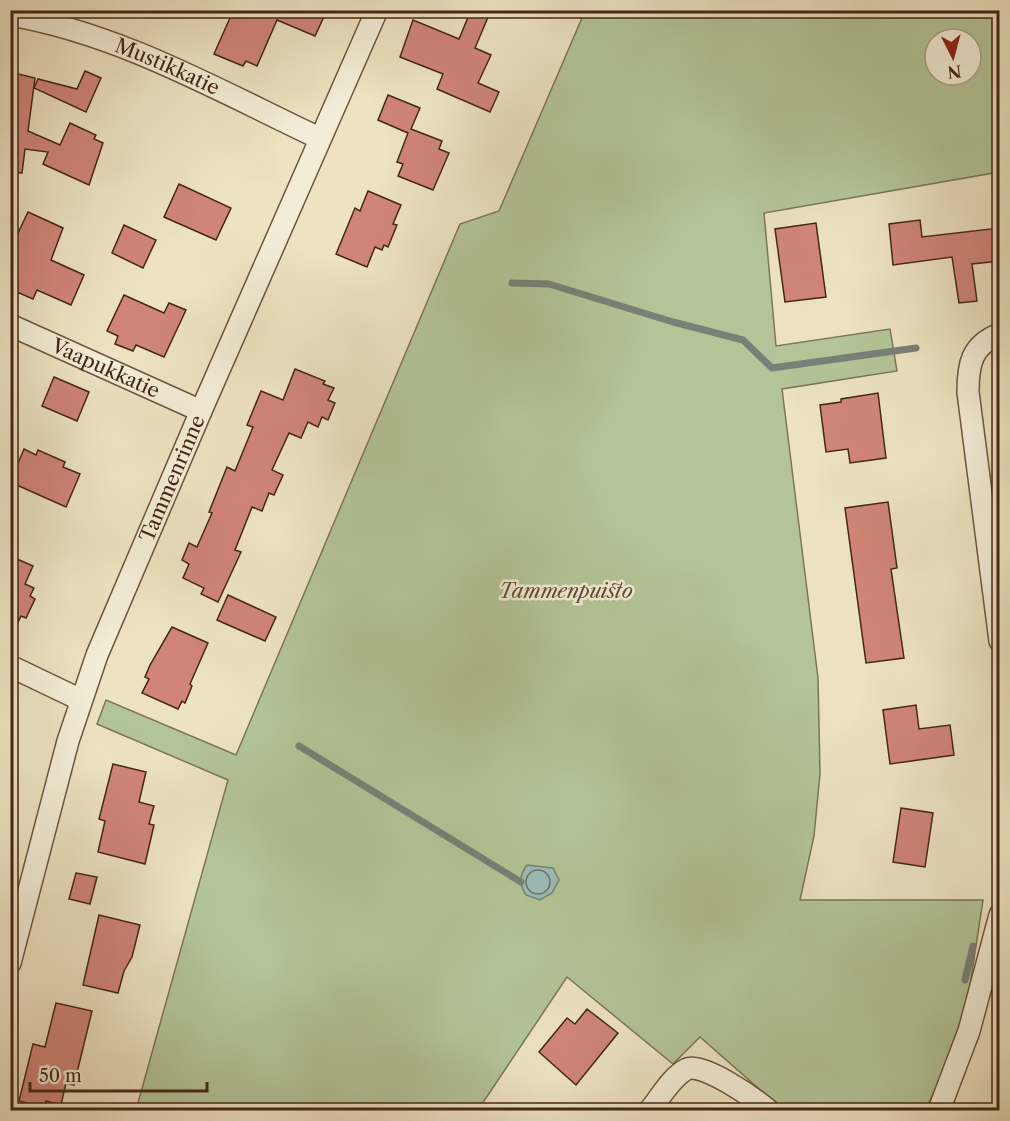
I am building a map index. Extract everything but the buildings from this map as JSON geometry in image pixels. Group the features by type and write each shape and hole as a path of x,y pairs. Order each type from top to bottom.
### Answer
{"street":[{"name":"Tammenrinne","path":"10,963 81,700 97,655 319,138 377,10"},
{"name":"Mustikkatie","path":"10,15 75,29 112,42 319,138"},
{"name":"Vaapukkatie","path":"10,325 201,411"},
{"path":"999,334 976,348 968,367 968,384 999,641"},
{"path":"10,666 81,700"},
{"path":"939,1110 969,1031 999,915"},
{"path":"650,1110 674,1079 687,1069 698,1067 768,1110"}],"green space":[{"name":"Tammenpuisto","path":"585,11 999,11 999,172 764,213 776,346 890,329 897,371 782,389 818,678 820,774 814,836 800,900 983,900 967,1005 938,1084 925,1110 783,1110 700,1037 673,1064 567,977 478,1110 136,1110 228,780 97,724 106,700 236,755 460,224 499,211"}],"water":[{"path":"527,865 553,868 559,880 552,893 540,900 526,895 521,880"}],"waterway":[{"path":"512,283 549,284 673,322 743,340 772,368 916,348"},
{"path":"299,746 521,882"},
{"path":"965,980 973,946"}]}
